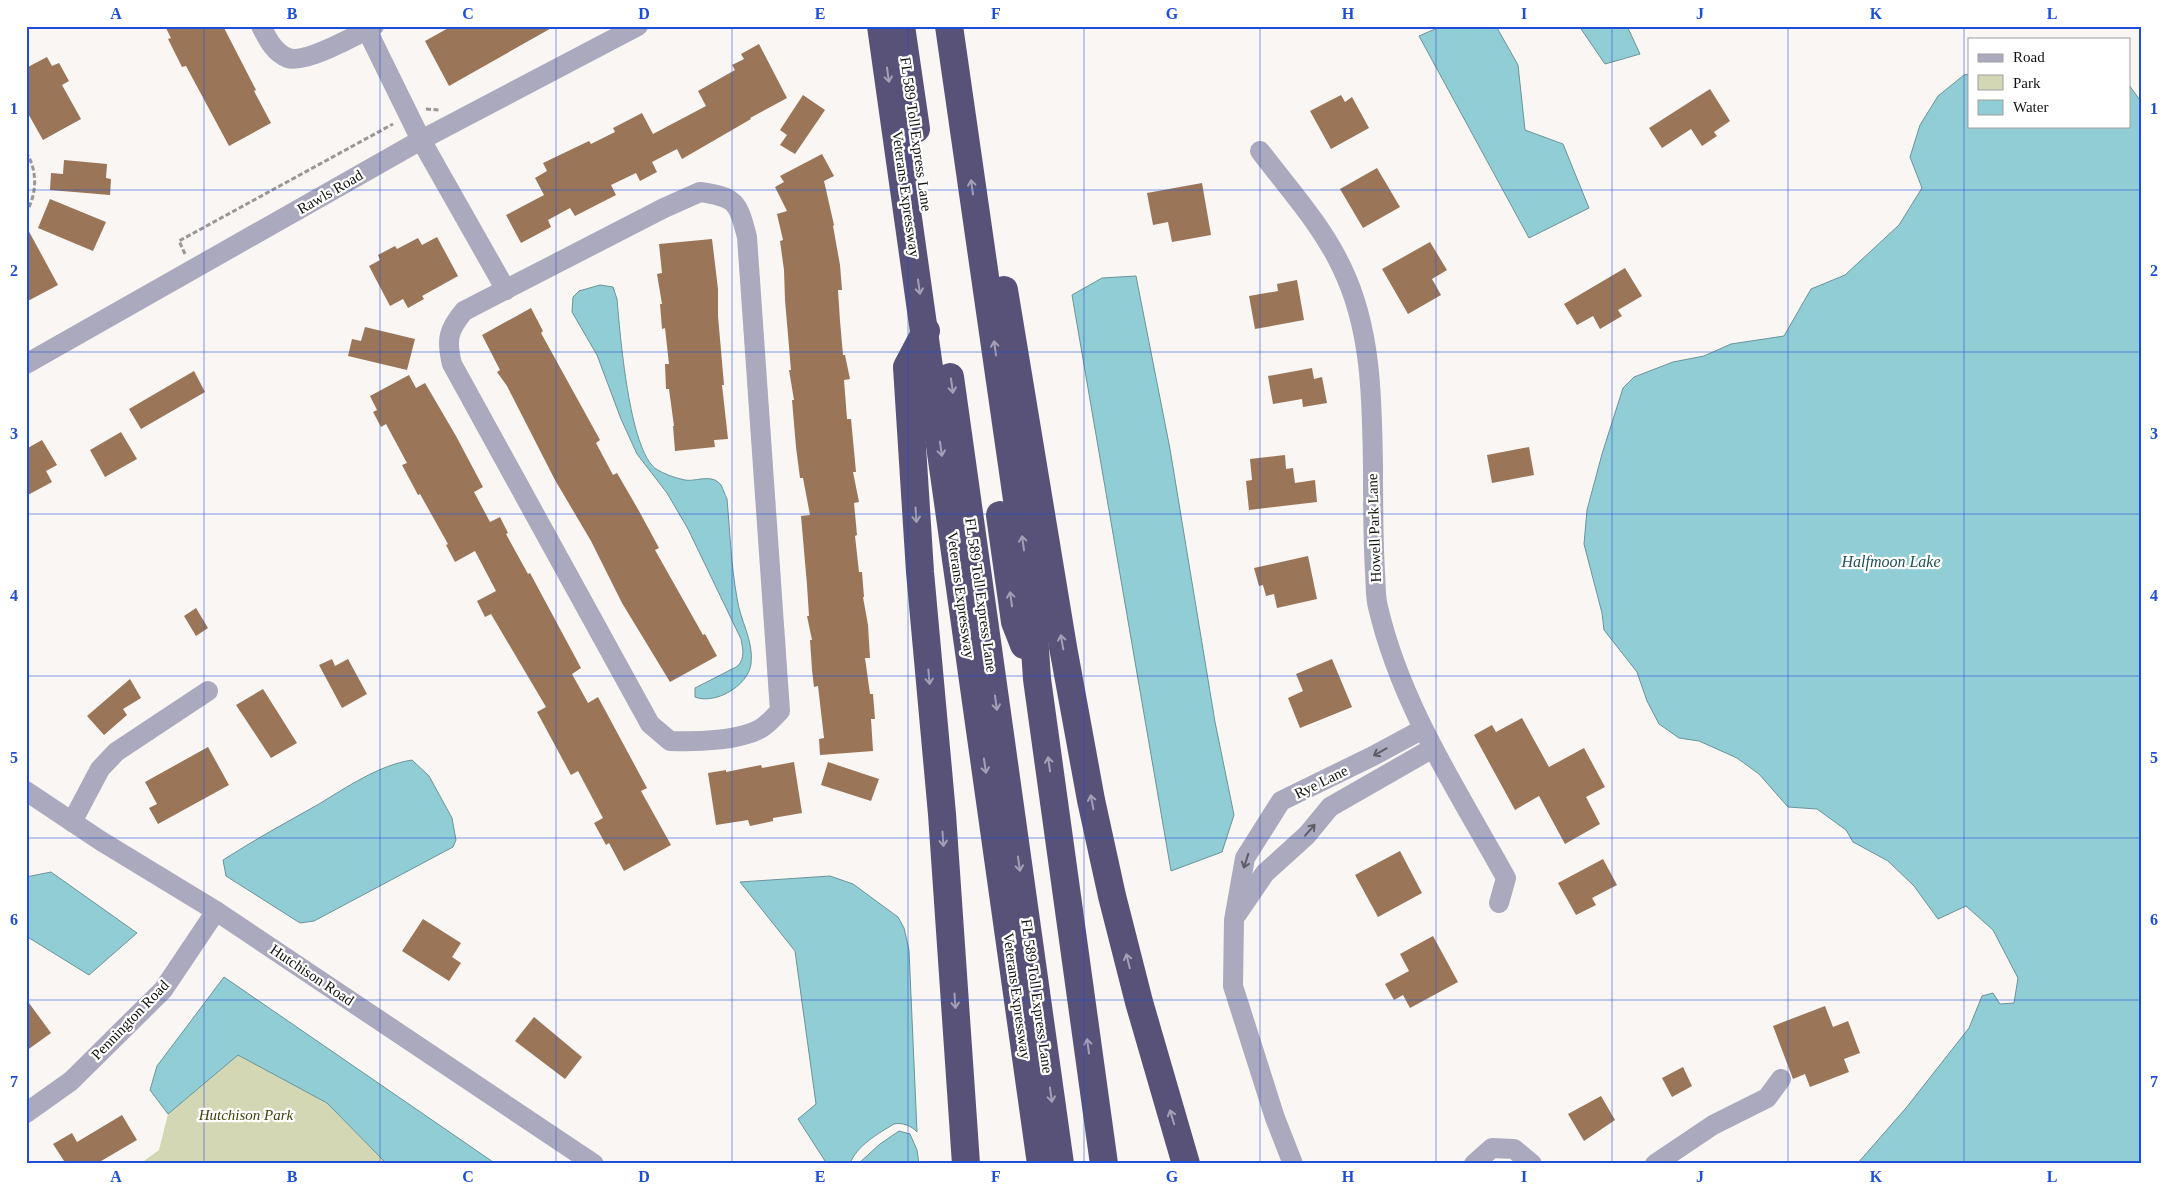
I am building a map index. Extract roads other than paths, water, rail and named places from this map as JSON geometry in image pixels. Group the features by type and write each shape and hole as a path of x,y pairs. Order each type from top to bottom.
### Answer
{"highway":[{"name":"Veterans Expressway","path":"882,26 926,331 1040,1164"},
{"name":"FL 589 Toll Express Lane","path":"901,26 1060,1164"},
{"name":"FL 589 Toll Express Lane","path":"930,26 1015,622 1037,679"},
{"path":"949,26 1032,604 1037,679 1104,1164"},
{"path":"980,250 1006,294 1063,647 1091,800 1138,1002 1186,1164"},
{"path":"926,331 907,366 920,572 942,814 966,1163"}],"street":[{"path":"261,26 271,45 287,58 298,59 338,45 370,28 421,140 506,290"},
{"name":"Rawls Road","path":"26,364 421,140 638,26"},
{"name":"Howell Park Lane","path":"1260,151 1319,230 1342,267 1358,308 1369,364 1373,440 1373,533 1377,606 1404,686 1423,729 1506,878 1499,903"},
{"path":"700,192 722,195 740,208 747,237 780,711 764,727 749,734 701,742 670,741 650,724 452,364 448,345 452,325 464,311 506,290 664,208 700,192"},
{"path":"72,822 100,769 116,752 208,691"},
{"name":"Rye Lane","path":"1293,1164 1275,1118 1233,986 1234,920 1245,858 1281,801 1423,729"},
{"name":"Rye Lane","path":"1234,920 1266,873 1307,834 1330,807 1433,748"},
{"path":"1316,784 1330,807"},
{"name":"Hutchison Road","path":"26,791 101,841 216,911 594,1164"},
{"path":"1259,836 1284,854"},
{"name":"Pennington Road","path":"26,1113 71,1081 163,990 216,911"},
{"path":"1655,1164 1713,1125 1767,1098 1780,1079"},
{"path":"1474,1164 1492,1148 1514,1149 1532,1164"}],"water":[{"path":"1442,26 1496,26 1518,65 1525,130 1563,144 1589,208 1529,238 1419,36"},
{"path":"1579,26 1627,26 1640,54 1605,64"},
{"name":"Halfmoon Lake","path":"1968,74 1968,128 2130,128 2130,86 2142,103 2142,1164 1857,1164 1906,1108 1969,1028 1982,996 1993,993 2000,1004 2014,1003 2018,978 1993,930 1966,906 1938,919 1914,886 1888,861 1853,842 1846,830 1817,809 1788,807 1759,774 1737,758 1699,741 1679,738 1659,724 1647,701 1637,672 1604,630 1602,613 1584,544 1587,510 1623,388 1634,377 1673,362 1704,356 1731,344 1784,336 1811,289 1845,275 1899,225 1922,188 1910,157 1920,125 1938,96 1964,75"},
{"path":"1136,276 1170,449 1215,722 1234,815 1222,852 1171,871 1072,295 1102,278"},
{"path":"600,285 613,287 617,299 628,390 639,439 647,458 656,469 674,477 685,480 713,479 717,481 721,485 727,499 735,586 749,639 751,664 744,680 721,696 703,699 695,697 695,688 738,666 743,656 741,639 688,529 667,493 637,454 621,419 597,355 572,312 573,297 579,291"},
{"path":"412,760 429,776 452,818 456,840 453,847 314,921 300,923 226,876 223,860 352,784 387,767"},
{"path":"51,872 137,933 89,975 26,936 26,877"},
{"path":"830,876 853,884 898,917 904,928 909,950 917,1132 907,1125 894,1124 875,1136 857,1151 850,1164 827,1164 798,1119 816,1104 795,951 740,882"},
{"path":"224,977 496,1164 387,1164 327,1103 238,1055 168,1114 150,1090 157,1066"},
{"path":"899,1131 910,1134 917,1150 919,1164 858,1164 880,1144"}],"park label":[{"name":"Hutchison Park","path":"246,1115"}]}
